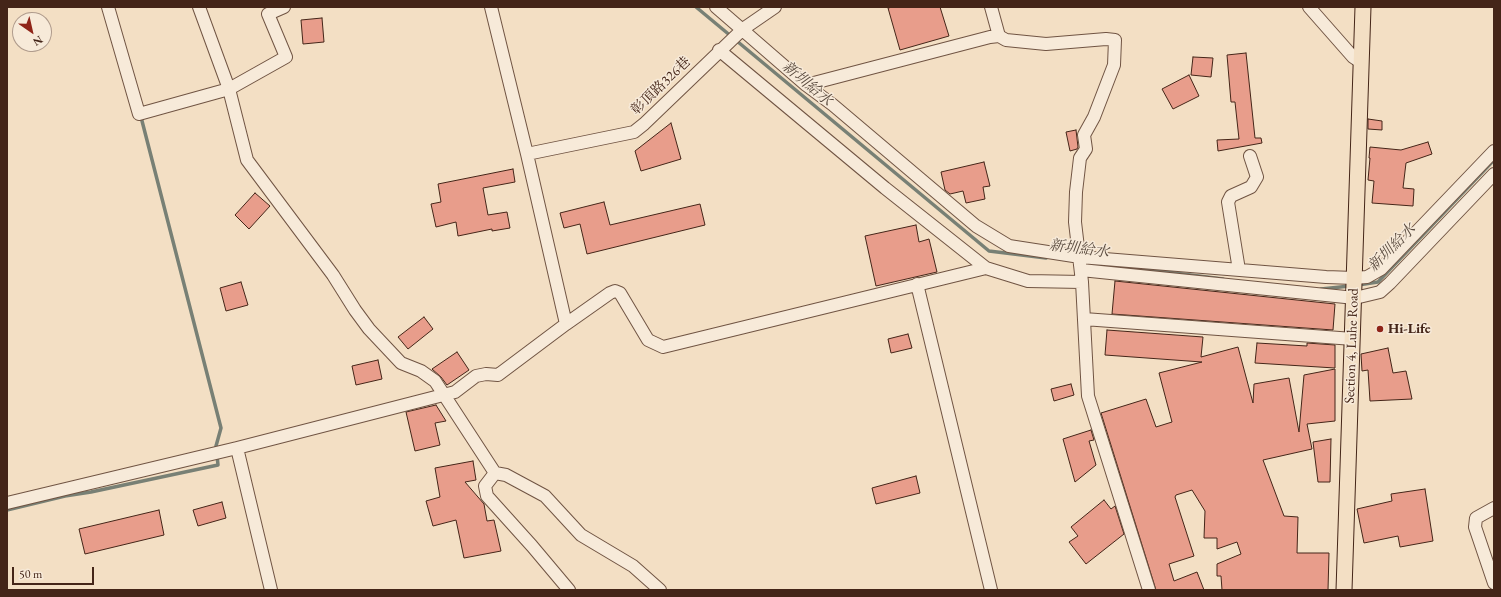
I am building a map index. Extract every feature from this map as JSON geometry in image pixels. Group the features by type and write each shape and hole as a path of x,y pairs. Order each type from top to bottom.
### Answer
{"main road":[{"name":"Section 4, Luhe Road","path":"1344,590 1363,7"}],"street":[{"path":"108,7 139,114 229,89 286,57 268,14 284,7"},
{"path":"199,7 229,89 247,160 333,274 369,329 401,363 421,371 435,382 496,473 506,475 545,496 581,535 633,566 660,590"},
{"path":"491,7 566,324"},
{"path":"716,7 740,31 833,105 976,226 1009,246 1080,257 1239,270 1354,278 1367,277 1381,268 1494,151"},
{"name":"彰頂路326巷","path":"527,154 634,132 723,46 740,31 775,7"},
{"path":"991,7 999,36"},
{"path":"1309,7 1353,57 1362,63"},
{"path":"806,85 999,36 1006,40 1046,44 1106,38 1115,40 1114,65 1094,117 1084,135 1086,149 1080,158 1076,192 1075,222 1082,282 1088,396 1149,590"},
{"path":"723,46 885,188 986,268 1028,281 1082,282"},
{"path":"1239,270 1228,202 1231,196 1251,187 1257,177 1250,156"},
{"path":"1081,270 1354,298 1380,292 1494,174"},
{"path":"7,503 237,448 454,392 476,376 486,374 498,375 566,324 615,291 620,293 648,340 662,347 986,268"},
{"path":"917,284 991,590"},
{"path":"1084,319 1353,339"},
{"path":"237,448 271,590"},
{"path":"496,473 484,486 486,496 532,546 569,590"},
{"path":"1494,508 1476,518 1475,527 1494,583"}],"building":[{"path":"940,7 949,36 900,50 888,8"},
{"path":"322,18 324,42 303,44 301,20"},
{"path":"1246,53 1255,138 1261,138 1262,143 1218,151 1217,140 1239,139 1235,102 1231,102 1227,55"},
{"path":"1193,57 1213,58 1211,77 1191,75"},
{"path":"1189,75 1199,96 1173,109 1162,89"},
{"path":"1368,119 1382,121 1382,130 1368,129"},
{"path":"671,123 681,159 641,171 635,151"},
{"path":"1076,130 1078,147 1077,149 1070,151 1066,132"},
{"path":"1428,142 1432,154 1406,163 1403,188 1414,189 1413,206 1372,203 1374,181 1368,180 1370,147 1401,150"},
{"path":"984,162 990,186 983,187 985,199 966,203 963,191 950,194 945,190 941,172"},
{"path":"513,169 515,182 483,188 488,215 507,212 510,228 492,231 492,229 458,236 456,222 436,227 431,204 441,202 438,184"},
{"path":"255,193 270,206 249,229 235,215"},
{"path":"604,202 610,225 700,204 705,225 587,254 580,224 564,228 560,213"},
{"path":"916,225 919,242 929,239 937,272 876,286 865,236"},
{"path":"1115,281 1335,304 1333,330 1112,314"},
{"path":"241,282 248,305 226,311 220,288"},
{"path":"424,317 433,329 408,349 398,337"},
{"path":"1107,330 1203,337 1201,357 1238,347 1253,403 1254,384 1289,378 1299,432 1304,375 1335,369 1335,421 1307,424 1312,449 1263,460 1284,516 1298,517 1297,553 1329,553 1328,590 1222,590 1221,576 1217,576 1217,564 1241,554 1237,542 1217,549 1217,538 1204,538 1205,511 1192,490 1176,495 1175,497 1194,556 1169,564 1174,581 1197,572 1204,590 1156,590 1101,413 1146,399 1156,427 1172,422 1159,373 1202,362 1105,355"},
{"path":"908,334 912,348 891,353 888,339"},
{"path":"1257,343 1307,346 1307,343 1335,345 1335,368 1255,363"},
{"path":"1388,348 1393,373 1406,371 1412,399 1370,401 1368,370 1362,371 1361,354"},
{"path":"457,352 469,370 447,385 432,369"},
{"path":"378,360 382,379 356,385 352,366"},
{"path":"1071,384 1074,395 1054,401 1051,389"},
{"path":"436,405 446,421 435,423 440,445 415,451 406,412"},
{"path":"1091,430 1094,440 1089,441 1096,465 1075,482 1063,439"},
{"path":"1331,439 1330,482 1318,482 1313,442"},
{"path":"473,461 476,480 465,482 484,504 487,521 494,520 501,551 464,558 456,520 433,526 426,501 440,497 435,468"},
{"path":"916,476 920,493 876,504 872,488"},
{"path":"1425,489 1433,541 1400,547 1398,536 1364,543 1357,509 1392,501 1391,494"},
{"path":"1104,500 1111,509 1115,506 1124,534 1086,564 1069,542 1078,536 1071,527"},
{"path":"222,502 226,518 198,526 193,510"},
{"path":"159,510 164,535 85,554 79,529"}],"waterway":[{"name":"新圳給水","path":"696,7 989,251 1046,258"},
{"path":"7,510 65,496 91,492 218,465 216,446 221,428 141,117"},
{"name":"新圳給水","path":"1358,285 1378,282 1494,160"},
{"name":"新圳給水","path":"1110,265 1223,279"},
{"name":"新圳給水","path":"1321,289 1350,286"}],"place":[{"name":"Hi-Life","path":"1380,329"}]}
